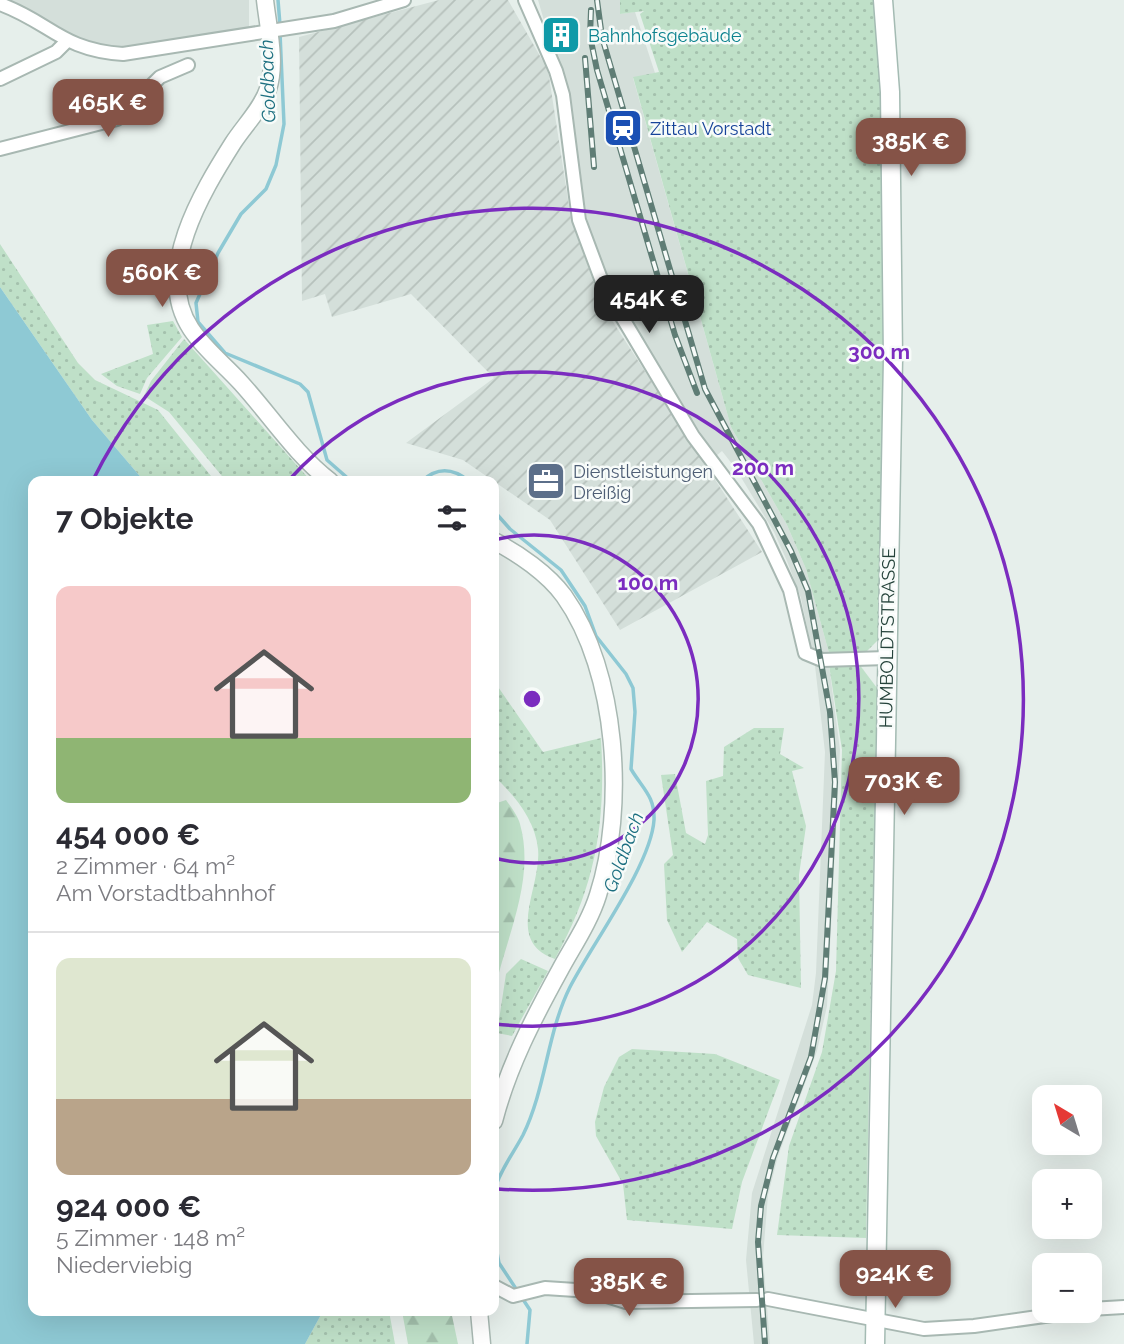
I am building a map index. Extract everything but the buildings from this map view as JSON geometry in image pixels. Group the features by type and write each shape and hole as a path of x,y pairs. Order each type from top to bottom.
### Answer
{"main road":[{"name":"HUMBOLDTSTRASSE","path":"875,1344 892,205 890,92 883,0"}],"street":[{"path":"265,0 276,30 267,93 227,154 189,225 181,252 177,292 185,318 199,339 241,383 307,461 324,476"},
{"path":"0,4 66,42 95,52 123,54 334,21 404,0"},
{"path":"525,0 556,71 563,95 579,220 611,303 693,436 759,524 790,590 805,653 822,660 887,658"},
{"path":"0,79 56,52 66,42"},
{"path":"0,149 117,119 160,77 188,65"},
{"path":"499,545 551,581 572,609 596,666 613,741 612,803 598,895 514,1058 499,1105"},
{"path":"499,1289 513,1296 545,1288 591,1291 626,1302 762,1299 924,1329 974,1326 1032,1318"},
{"path":"1102,1308 1124,1307"},
{"path":"479,1316 482,1344"}],"shaded area":[{"path":"4,0 249,0 249,27 124,47 92,46"},
{"path":"439,0 508,0 548,70 571,219 602,305 762,552 620,630 550,520 499,485 499,476 486,476 463,460 406,443 494,378 411,294 332,317 325,294 302,301 299,37"},
{"path":"538,0 620,0 620,14 635,12 655,73 633,78 731,427 787,525 806,569 829,653 812,652 801,598 787,561 774,532 736,469 722,451 716,456 613,301 592,243 553,51"},
{"path":"829,665 840,750 827,1006 817,1051 778,1156 768,1195 763,1257 770,1344 754,1344 746,1260 752,1193 812,1005 816,973 825,752 815,666"}],"green space":[{"path":"620,0 876,0 890,167 879,639 865,653 829,653 806,569 787,525 731,427 633,77 659,72 640,14 644,11 620,14"},
{"path":"0,244 78,363 95,380 158,410 211,476 140,476 92,420 0,287"},
{"path":"173,321 182,337 147,378 140,394 117,386 101,374 153,354 147,325"},
{"path":"184,339 307,476 222,476 169,412 144,396 151,381"},
{"path":"859,664 877,688 866,1238 777,1235 789,1146 822,1052 836,971 842,750 829,665"},
{"path":"499,688 543,752 601,738 602,798 595,853 580,905 555,959 540,951 531,940 528,911 538,864 538,849 528,818 499,781"},
{"path":"754,728 784,728 780,754 804,768 792,771 806,826 799,875 801,988 748,975 738,958 737,939 707,922 682,952 667,920 664,864 673,855 661,775 675,774 686,833 705,844 708,835 706,781 723,776 724,747"},
{"path":"506,800 520,824 524,867 517,910 499,973 499,802"},
{"path":"521,959 548,971 512,1036 499,1033 506,974"},
{"path":"632,1049 715,1054 780,1080 742,1182 732,1229 627,1220 623,1184 596,1136 595,1122 604,1087 619,1057"},
{"path":"320,1316 390,1316 395,1344 305,1344"},
{"path":"403,1316 452,1316 458,1344 408,1344"}],"water":[{"path":"0,287 92,420 140,476 28,476 28,1316 320,1316 305,1344 0,1344"}],"waterway":[{"name":"Goldbach","path":"278,0 280,25"},
{"name":"Goldbach","path":"280,33 284,124 276,165 266,189 241,214 218,253 196,303 198,322 225,353 300,384 308,392 327,460 345,476"},
{"name":"Goldbach","path":"428,476 439,471 460,476"},
{"name":"Goldbach","path":"499,517 510,529 561,570 585,606 596,636 626,674 633,688 635,712 631,769 650,798 654,812 643,859 562,1005 531,1117 499,1178"},
{"name":"Goldbach","path":"499,1263 530,1310 527,1344"}],"railway":[{"path":"597,0 602,37 705,389 791,551 808,591 830,712 835,782 825,978 811,1057 773,1158 761,1206 758,1242 765,1344"},
{"path":"591,10 590,36 597,70 675,335 697,393"},
{"path":"585,58 594,167"}],"place":[{"name":"Bahnhofsgebäude","path":"561,35"},
{"name":"Zittau Vorstadt","path":"623,128"},
{"name":"Dienstleistungen Dreißig","path":"546,481"}]}
